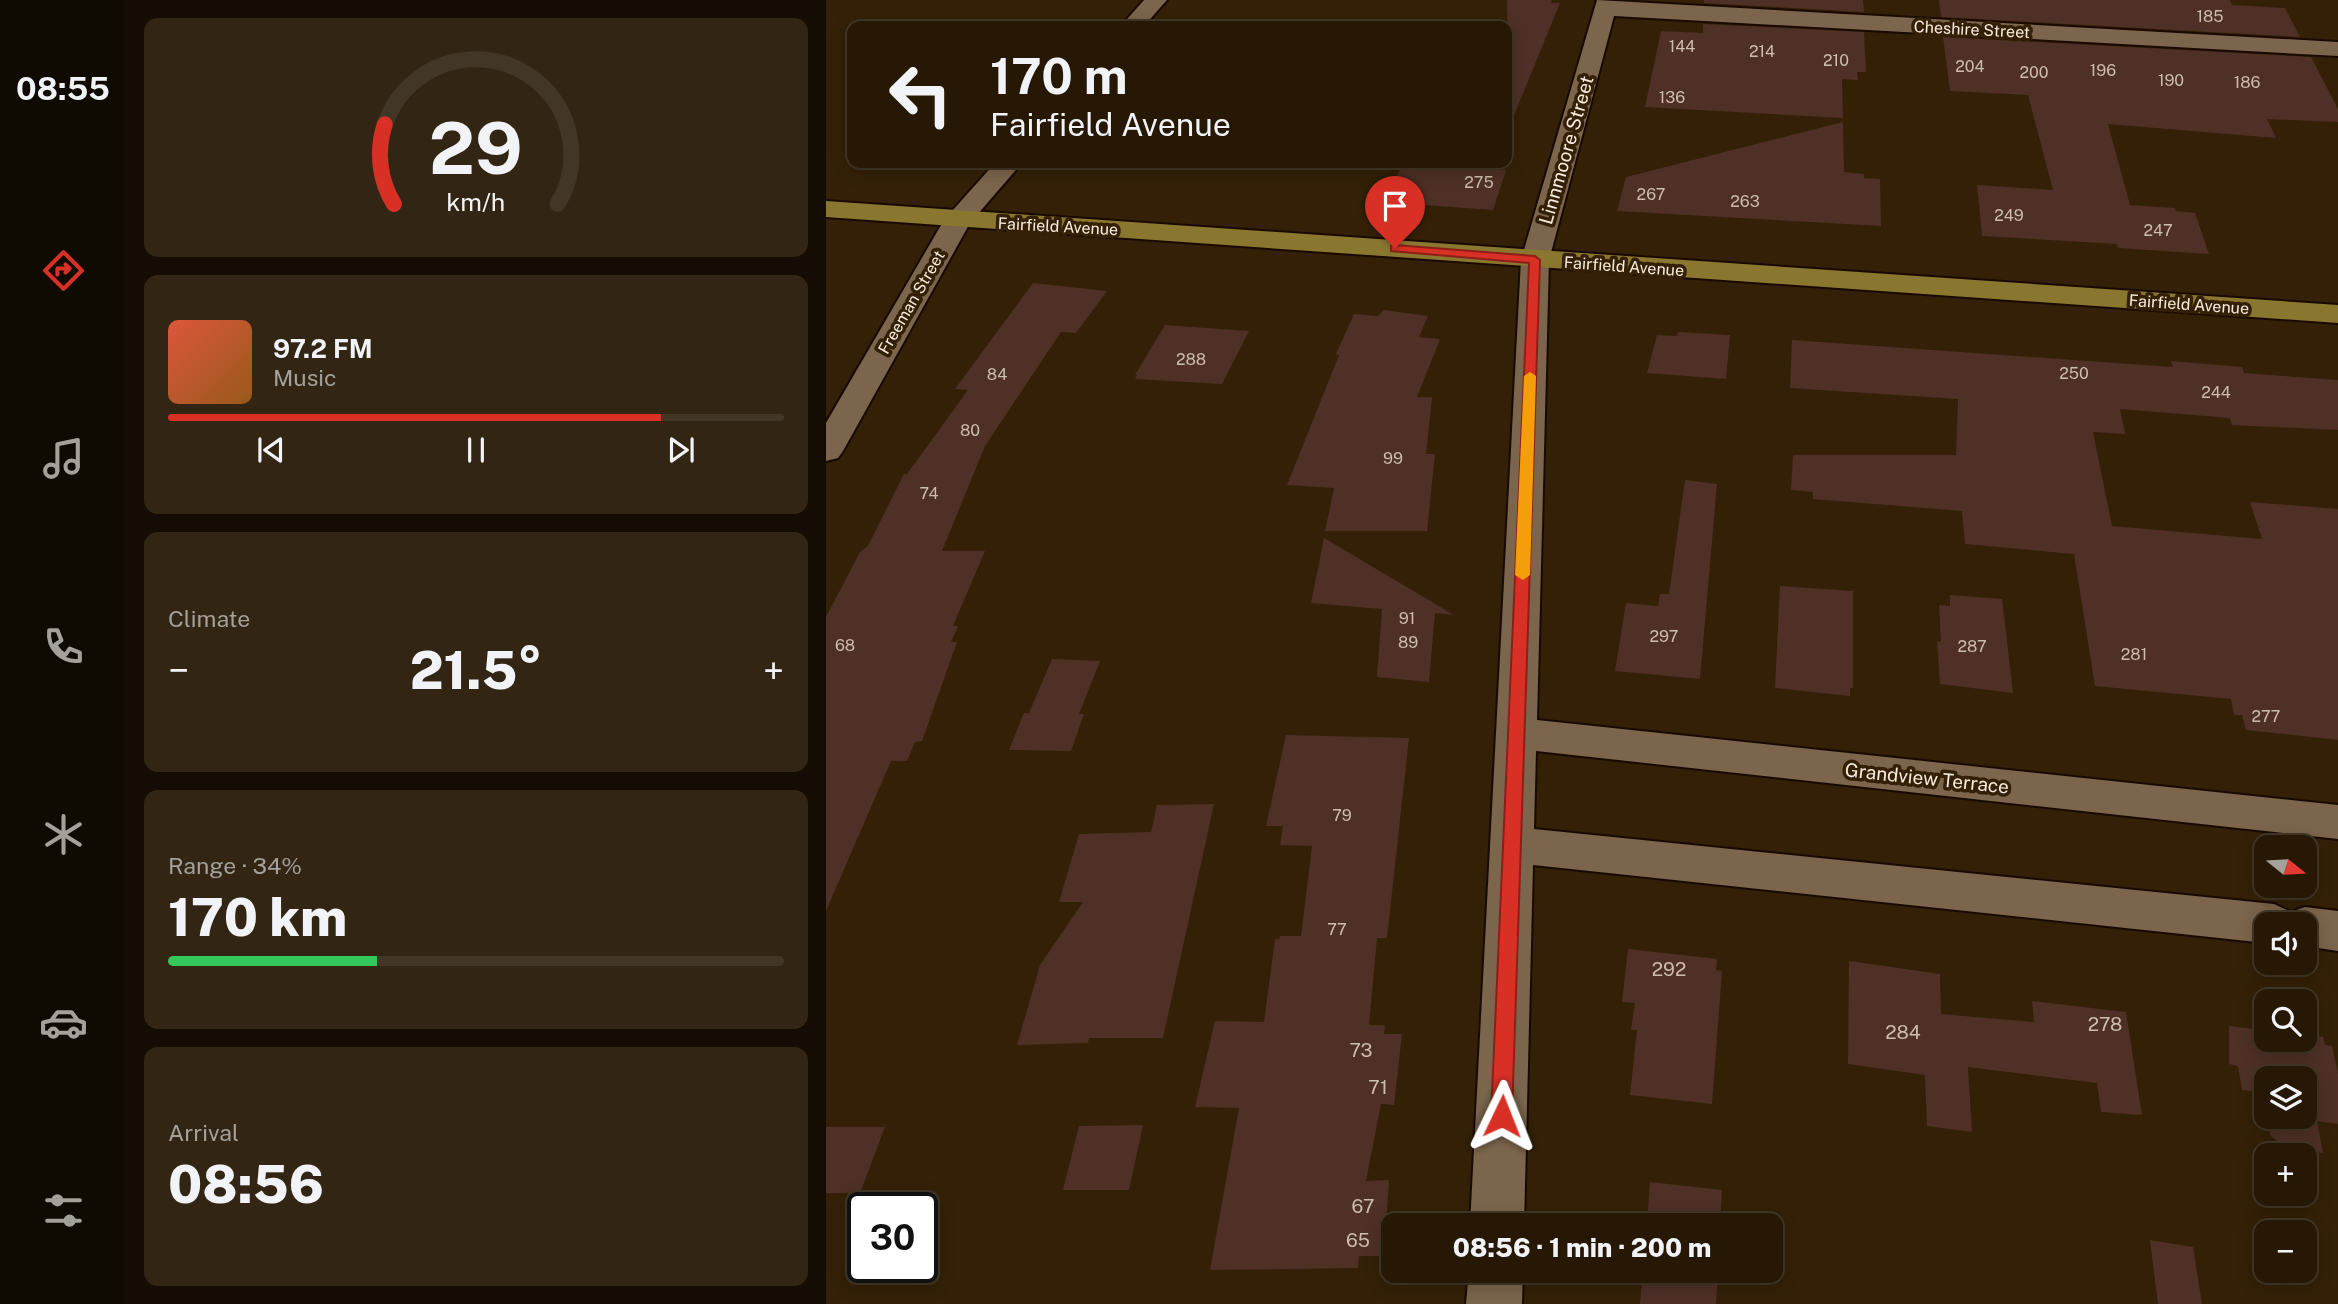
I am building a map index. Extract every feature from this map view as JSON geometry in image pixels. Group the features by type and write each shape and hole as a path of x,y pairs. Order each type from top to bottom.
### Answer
{"main road":[{"name":"Fairfield Avenue","path":"826,209 2338,314"}],"street":[{"path":"1137,21 1156,0"},
{"name":"Cheshire Street","path":"1607,5 2338,50"},
{"name":"Linnmoore Street","path":"1498,1213 1535,260 1607,5"},
{"name":"Freeman Street","path":"826,451 958,220 1005,168"},
{"name":"Grandview Terrace","path":"1517,733 2338,822"},
{"path":"1513,845 2254,922"},
{"path":"2317,928 2338,931"},
{"path":"1494,1304 1495,1283"}],"building":[{"path":"1507,0 1552,0 1551,3 1560,3 1512,120 1512,21 1507,21"},
{"path":"1704,0 1863,0 1864,12 1704,3"},
{"path":"1939,0 2230,0 2232,5 2285,8 2300,37 1941,17"},
{"path":"1703,24 1864,32 1866,72 1857,72 1858,80 1842,79 1843,118 1645,107 1661,31 1703,33"},
{"path":"1943,37 2311,57 2338,109 2338,122 2267,119 2276,138 2108,124 2130,205 2175,208 2176,211 2195,213 2209,254 2118,248 2117,244 1982,236 1977,185 2053,190 2028,95 1950,91"},
{"path":"1843,122 1844,172 1880,179 1881,226 1617,211 1626,177"},
{"path":"1401,168 1506,170 1493,210 1382,202"},
{"path":"1033,283 1107,291 1076,333 1061,332 985,446 942,551 985,551 953,626 958,626 951,642 957,642 922,741 915,742 907,761 891,761 826,911 826,617 860,552 868,546 904,474 907,474 968,390 955,389"},
{"path":"1384,310 1428,316 1419,337 1440,339 1417,397 1432,397 1426,454 1435,454 1427,531 1325,531 1334,488 1287,485 1339,355 1336,354 1354,314 1378,316"},
{"path":"1165,325 1249,331 1222,384 1135,379"},
{"path":"1678,332 1730,335 1726,379 1647,373 1657,335 1677,336"},
{"path":"1792,340 2173,367 2171,361 2242,367 2244,373 2338,380 2338,430 2232,425 2230,418 2120,409 2125,434 2093,432 2112,526 2262,539 2250,502 2338,509 2338,740 2246,730 2242,715 2234,715 2231,699 2095,686 2074,554 1965,544 1962,511 1813,499 1813,492 1791,490 1793,455 1956,455 1958,399 1790,388"},
{"path":"1685,480 1717,484 1700,679 1615,671 1626,603 1658,606 1660,594 1669,594"},
{"path":"1324,538 1454,615 1435,613 1429,682 1377,677 1382,609 1311,603"},
{"path":"1780,586 1853,591 1853,688 1850,688 1850,696 1775,688"},
{"path":"1950,595 2002,599 2013,693 1940,684 1937,641 1941,642 1939,605 1950,606"},
{"path":"1052,659 1100,661 1079,714 1084,714 1071,751 1009,750 1024,713 1029,713"},
{"path":"1286,735 1409,738 1387,938 1377,938 1369,1025 1385,1025 1384,1034 1402,1034 1394,1105 1381,1104 1366,1181 1389,1180 1387,1213 1381,1213 1381,1256 1359,1256 1358,1268 1210,1270 1239,1108 1195,1107 1215,1021 1264,1022 1275,939 1280,936 1301,936 1312,846 1280,845 1283,826 1266,826"},
{"path":"1214,804 1163,1038 1089,1038 1088,1043 1017,1045 1040,965 1083,902 1059,902 1079,834 1151,832 1157,805"},
{"path":"1628,949 1717,959 1716,970 1722,971 1712,1104 1630,1095 1637,1030 1631,1030 1635,1003 1622,1002"},
{"path":"1849,961 1940,974 1941,1014 2034,1022 2032,1001 2126,1012 2142,1115 2101,1112 2097,1083 1968,1067 1972,1132 1927,1126 1925,1075 1848,1064"},
{"path":"2229,1026 2254,1029 2254,1052 2317,1052 2317,1036 2323,1037 2325,1045 2332,1046 2338,1073 2338,1124 2317,1121 2317,1066 2254,1066 2254,1091 2242,1090 2238,1066 2229,1064"},
{"path":"2317,1121 2323,1153 2317,1152 2317,1143 2280,1143 2271,1136 2269,1129 2317,1129"},
{"path":"1143,1125 1129,1190 1063,1190 1079,1126"},
{"path":"826,1127 885,1127 860,1192 826,1193"},
{"path":"1650,1182 1722,1190 1721,1213 1648,1213"},
{"path":"2150,1240 2193,1247 2202,1304 2158,1304"},
{"path":"1642,1283 1717,1283 1716,1304 1640,1304"}],"slow traffic":[{"path":"1523,575 1530,376"}],"route":[{"path":"1395,248 1535,260 1502,1116"}]}
